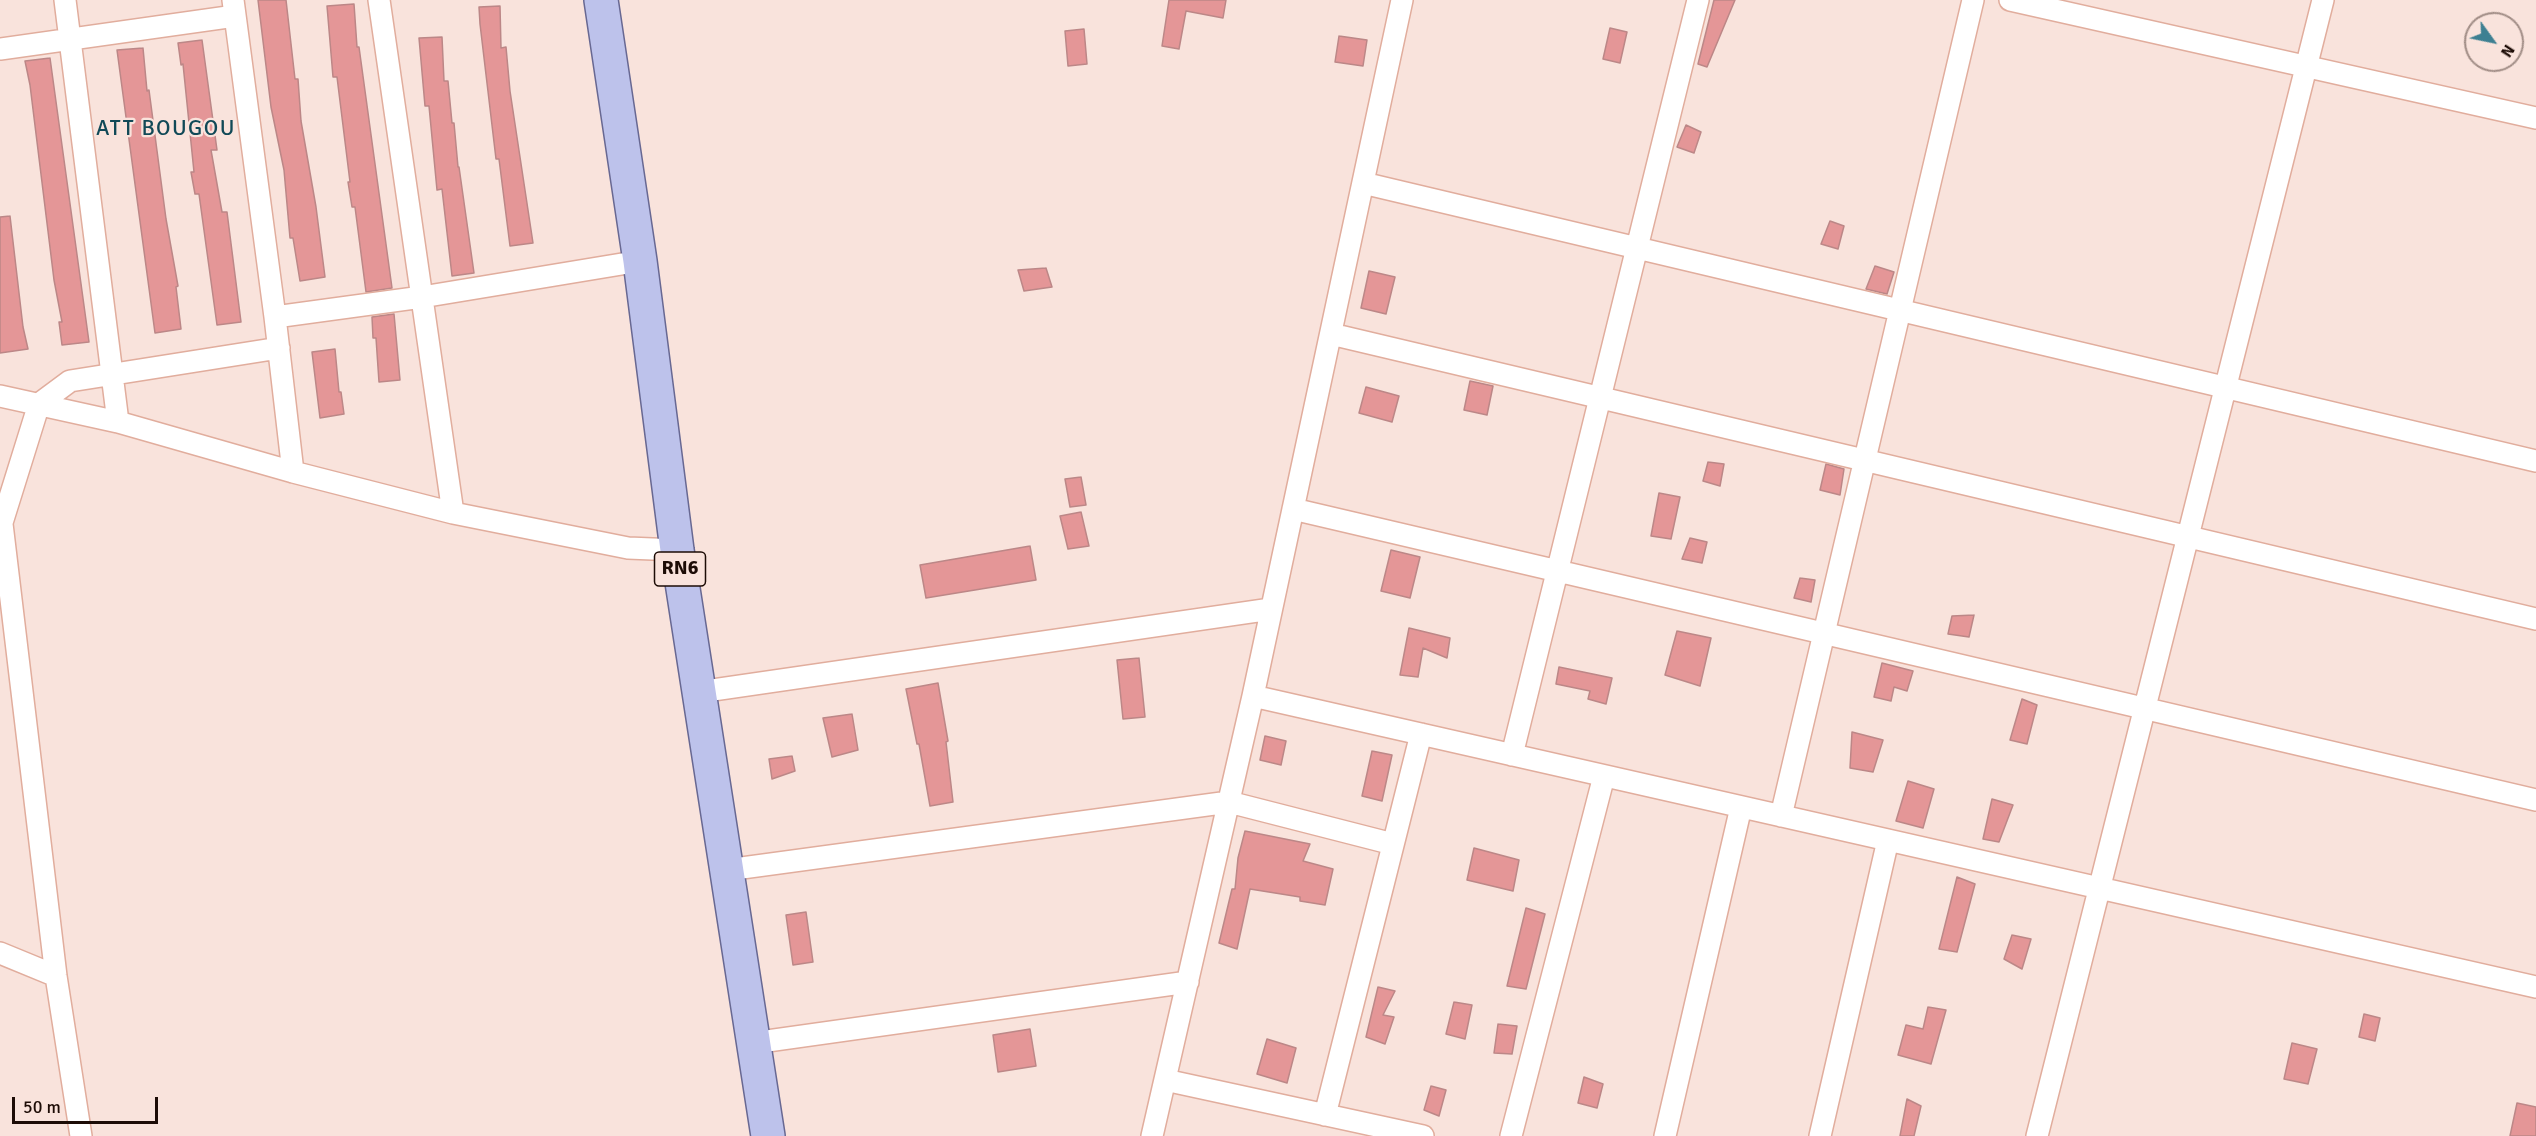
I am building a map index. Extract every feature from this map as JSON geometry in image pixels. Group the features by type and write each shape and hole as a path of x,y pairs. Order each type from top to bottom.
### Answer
{"main road":[{"name":"RN6","path":"601,0 640,261 677,550 768,1136"}],"street":[{"path":"65,0 118,422"},
{"path":"379,0 453,513"},
{"path":"1152,1136 1253,696 1402,0"},
{"path":"1512,755 1698,0"},
{"path":"1781,816 1973,0"},
{"path":"2010,0 2536,118"},
{"path":"2037,1136 2323,0"},
{"path":"0,49 70,39 234,8 293,472"},
{"path":"1363,183 2536,461"},
{"path":"275,317 422,297 640,261"},
{"path":"1330,334 2536,619"},
{"path":"81,1136 56,976 1,527 39,404 70,381 279,348"},
{"path":"0,396 118,422 293,472 453,513 628,548 677,550"},
{"path":"1293,508 2536,800"},
{"path":"699,692 1272,609"},
{"path":"1253,696 2536,987"},
{"path":"1325,1115 1421,734"},
{"path":"1511,1136 1604,776"},
{"path":"727,870 1229,802 1393,844"},
{"path":"1665,1136 1741,807"},
{"path":"1820,1136 1888,840"},
{"path":"0,953 56,976"},
{"path":"753,1043 1188,982"},
{"path":"1165,1080 1423,1136"}],"building":[{"path":"258,0 286,0 295,79 298,79 301,121 325,277 300,281 293,238 290,238 284,170 271,107"},
{"path":"1169,0 1226,0 1223,18 1186,11 1179,49 1162,46"},
{"path":"1714,0 1735,0 1707,67 1698,64"},
{"path":"354,4 357,47 359,47 392,288 366,292 355,207 352,207 348,182 350,182 337,77 333,77 327,6"},
{"path":"500,6 501,48 506,47 510,91 533,243 510,246 499,159 496,159 479,7"},
{"path":"1610,28 1627,32 1620,63 1603,59"},
{"path":"1084,29 1087,64 1068,66 1065,31"},
{"path":"1339,36 1367,40 1363,66 1335,62"},
{"path":"442,37 444,81 448,81 474,273 452,276 442,189 437,190 429,106 425,106 419,38"},
{"path":"202,40 217,150 211,150 222,212 227,212 241,322 217,325 199,194 195,194 191,172 194,172 183,64 181,65 178,43"},
{"path":"143,48 147,91 149,90 166,219 178,286 176,287 181,329 155,333 117,50"},
{"path":"50,58 89,342 62,345 59,322 62,322 54,280 30,85 25,61"},
{"path":"1686,125 1701,132 1694,153 1677,147"},
{"path":"10,216 23,327 28,349 0,353 0,217"},
{"path":"1830,221 1844,226 1838,249 1821,244"},
{"path":"1875,266 1894,272 1887,294 1866,289"},
{"path":"1046,268 1052,287 1024,291 1018,270"},
{"path":"1369,271 1395,277 1386,314 1361,308"},
{"path":"394,314 400,380 379,382 372,317"},
{"path":"335,349 339,392 341,392 344,414 320,418 312,352"},
{"path":"1470,381 1493,386 1487,415 1464,410"},
{"path":"1366,387 1399,396 1392,422 1359,413"},
{"path":"1708,462 1724,464 1720,486 1703,481"},
{"path":"1826,464 1844,469 1840,495 1820,490"},
{"path":"1081,477 1086,505 1070,507 1065,479"},
{"path":"1659,493 1680,497 1671,539 1651,536"},
{"path":"1081,512 1089,546 1068,549 1060,516"},
{"path":"1690,538 1707,542 1702,563 1682,559"},
{"path":"1030,546 1036,580 926,598 920,565"},
{"path":"1391,550 1420,557 1410,598 1381,591"},
{"path":"1800,578 1815,580 1811,602 1794,598"},
{"path":"1974,615 1969,637 1948,634 1952,616"},
{"path":"1409,628 1450,638 1447,658 1423,648 1418,677 1400,675"},
{"path":"1677,631 1711,638 1700,686 1665,675"},
{"path":"1139,658 1145,717 1123,719 1117,660"},
{"path":"1882,663 1913,671 1907,691 1894,687 1891,701 1874,697"},
{"path":"1559,667 1612,678 1606,704 1588,699 1590,691 1556,684"},
{"path":"938,683 948,741 946,742 953,802 930,806 906,689"},
{"path":"2022,699 2037,705 2027,744 2010,740"},
{"path":"852,714 858,750 832,757 823,718"},
{"path":"1852,732 1883,740 1873,772 1850,768"},
{"path":"1265,736 1286,741 1281,765 1260,760"},
{"path":"1372,751 1392,755 1382,801 1362,796"},
{"path":"792,756 795,771 772,779 769,759"},
{"path":"1908,781 1934,789 1923,828 1896,821"},
{"path":"1992,799 2013,805 1999,842 1983,839"},
{"path":"1245,831 1310,844 1303,861 1333,869 1325,905 1300,901 1300,897 1250,889 1237,949 1219,943 1232,889 1235,889 1238,858"},
{"path":"1474,848 1519,860 1513,891 1467,880"},
{"path":"1957,877 1975,884 1957,952 1939,949"},
{"path":"1526,908 1545,914 1526,989 1507,986"},
{"path":"806,912 813,962 793,965 786,915"},
{"path":"2012,935 2031,939 2022,969 2004,959"},
{"path":"1378,987 1395,991 1383,1015 1394,1017 1385,1044 1366,1037"},
{"path":"1454,1002 1472,1005 1465,1039 1446,1034"},
{"path":"1928,1007 1946,1010 1931,1064 1898,1055 1906,1025 1923,1029"},
{"path":"2364,1014 2380,1018 2375,1041 2359,1037"},
{"path":"1498,1024 1517,1026 1512,1054 1494,1053"},
{"path":"1030,1029 1036,1066 998,1072 993,1035"},
{"path":"1267,1039 1296,1048 1287,1083 1257,1074"},
{"path":"2292,1043 2317,1049 2308,1084 2284,1079"},
{"path":"1584,1077 1603,1084 1597,1108 1578,1103"},
{"path":"1431,1086 1446,1090 1439,1116 1424,1110"},
{"path":"1907,1099 1921,1106 1914,1136 1900,1136"},
{"path":"2517,1103 2536,1107 2536,1136 2510,1136"}],"district":[{"name":"ATT BOUGOU","path":"166,129"}]}
